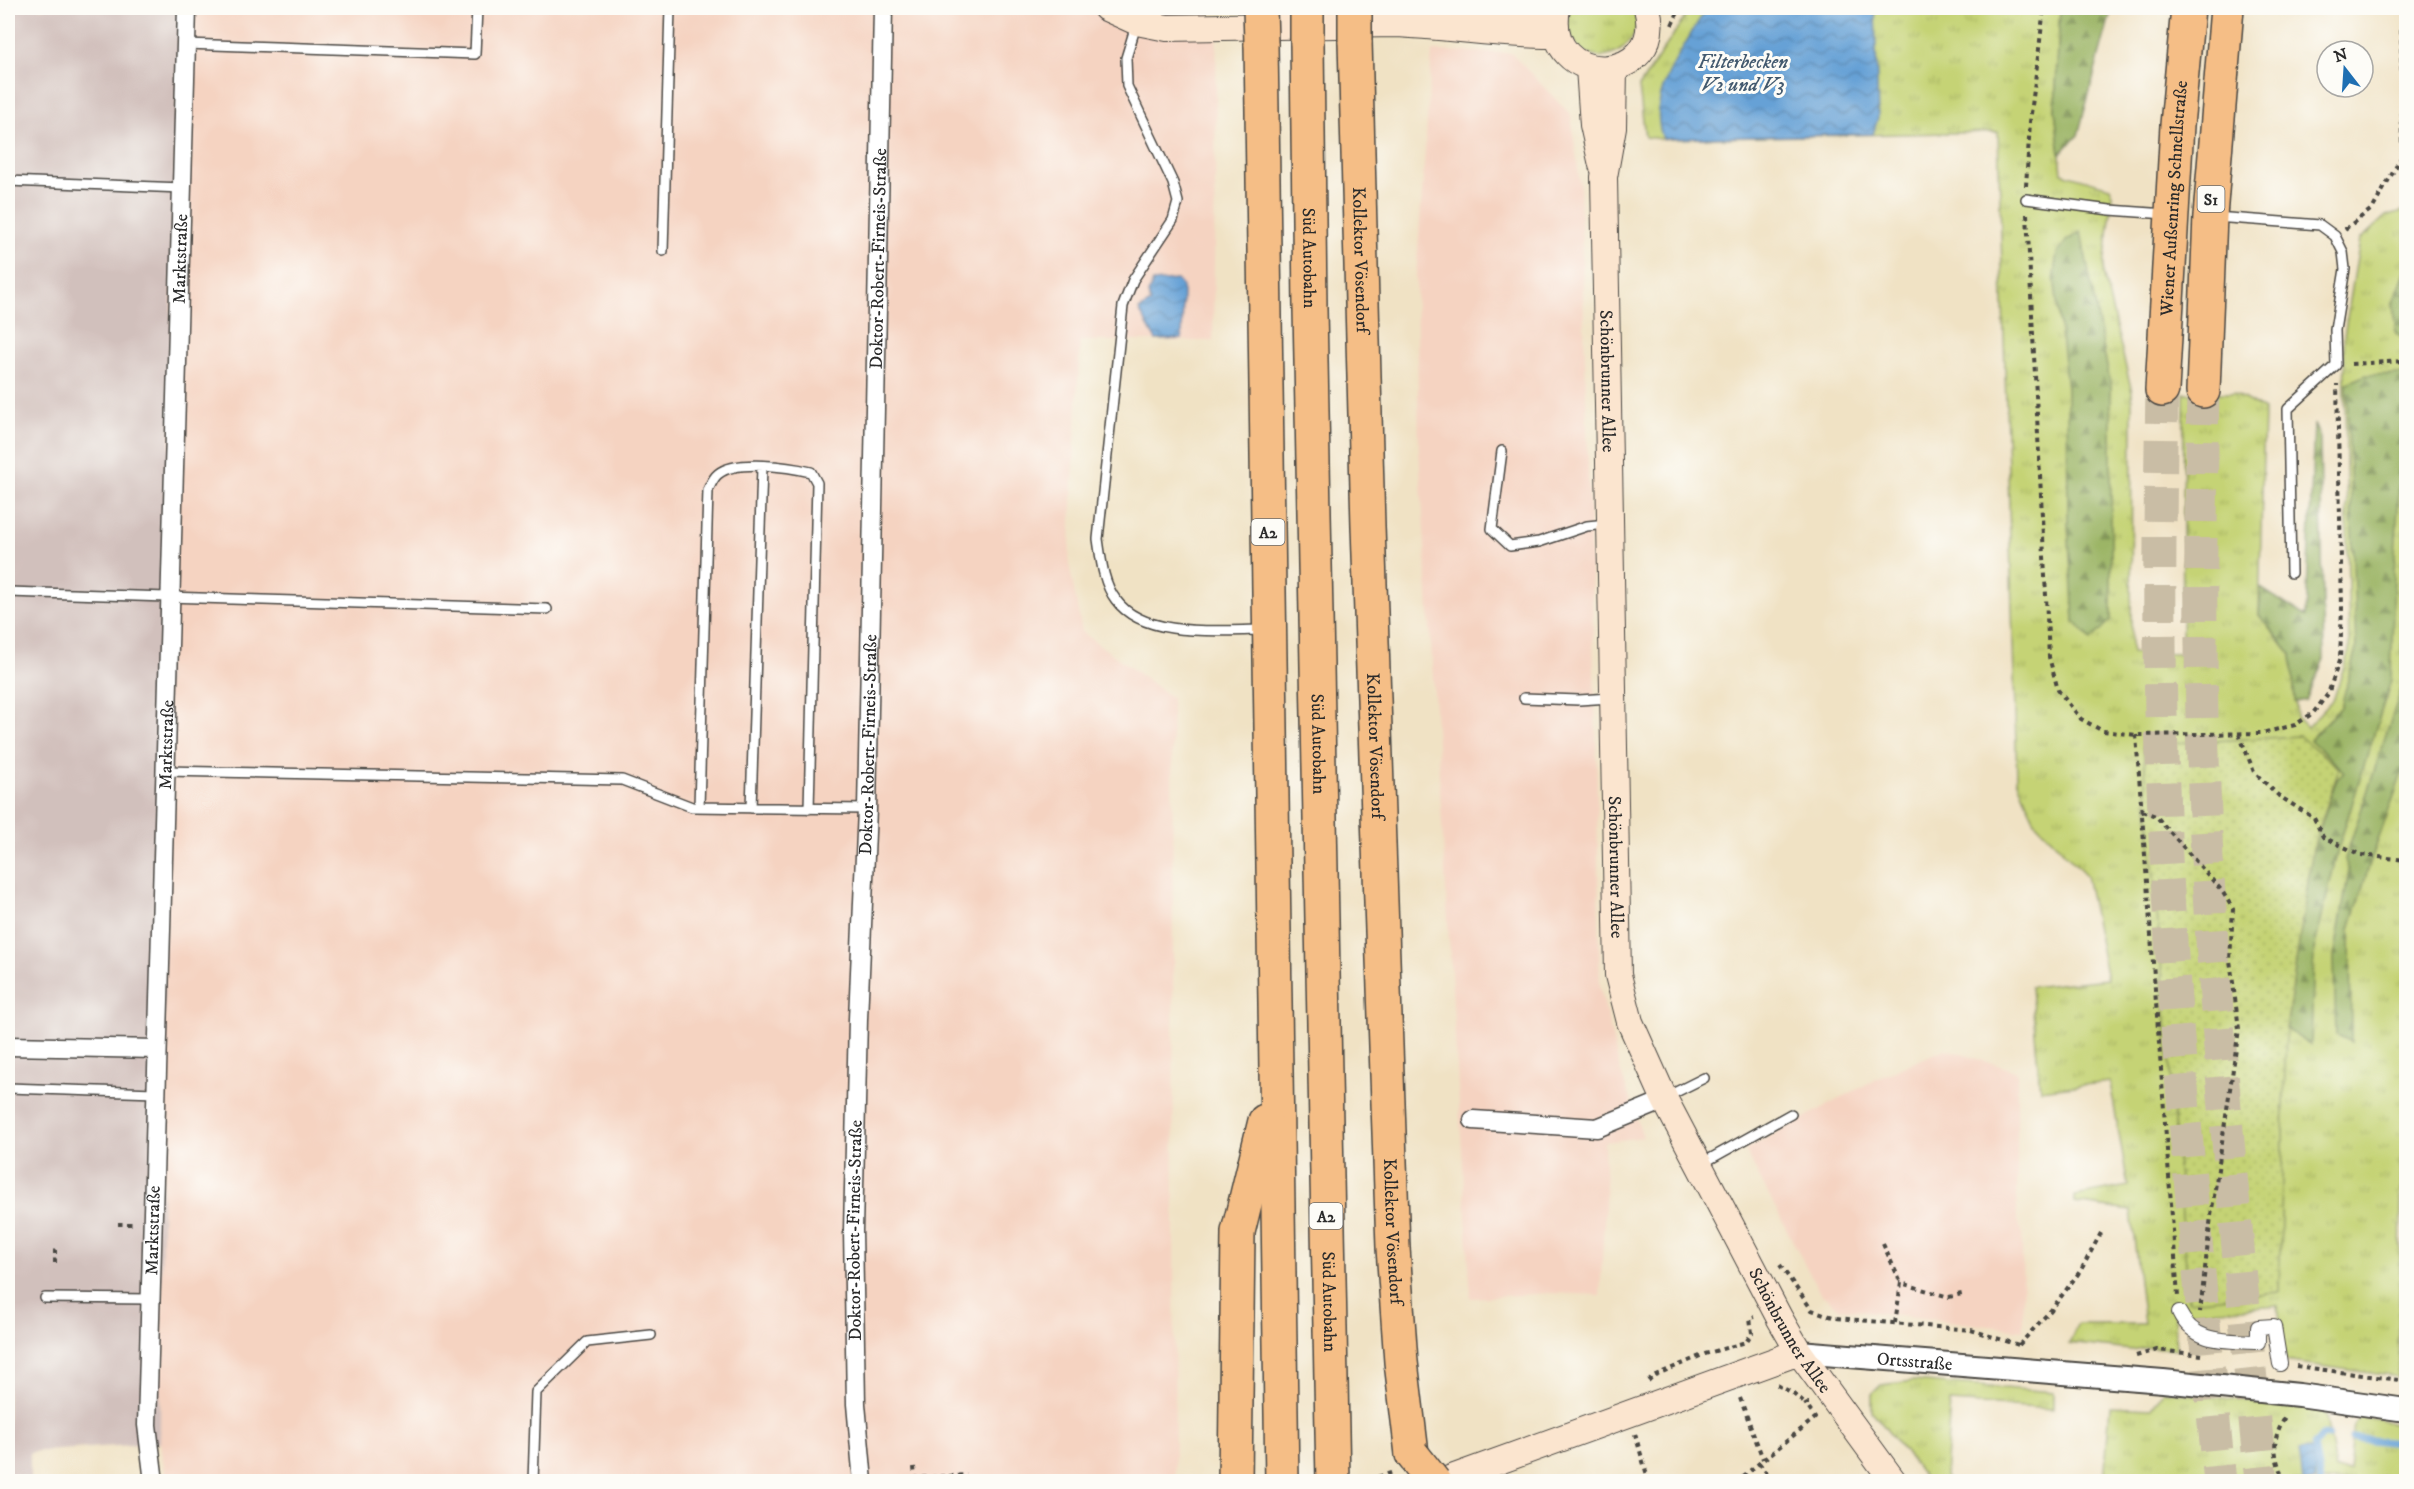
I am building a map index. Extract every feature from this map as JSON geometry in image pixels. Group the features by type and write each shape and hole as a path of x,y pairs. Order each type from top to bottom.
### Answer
{"highway":[{"name":"A2","path":"1260,8 1282,1482"},
{"name":"Süd Autobahn","path":"1306,8 1321,952 1342,1481"},
{"name":"Kollektor Vösendorf","path":"1355,8 1369,538 1393,1248 1401,1362 1417,1471"},
{"name":"Wiener Außenring Schnellstraße","path":"2162,390 2171,214 2188,8"},
{"name":"Wiener Außenring Schnellstraße","path":"2203,391 2210,216 2227,8"},
{"path":"1235,1482 1238,1232 1276,1079"}],"main road":[{"path":"1106,8 1137,15 1167,28 1433,25 1557,8 1557,34 1567,53 1602,68 1634,57 1645,42 1650,21 1648,8"},
{"path":"1433,25 1491,33 1557,34"},
{"name":"Schönbrunner Allee","path":"1602,68 1613,127 1605,177 1618,975 1630,1022 1664,1099 1775,1310 1799,1352 1894,1482"},
{"name":"Ortsstraße","path":"1441,1482 1799,1352"}],"street":[{"name":"Marktstraße","path":"154,1482 147,1425 187,8"},
{"name":"Doktor-Robert-Firneis-Straße","path":"863,1482 856,1404 853,1230 858,1019 867,809 883,8"},
{"path":"8,1046 156,1049"},
{"path":"1473,1120 1597,1128 1664,1099"},
{"path":"2179,1312 2184,1322 2203,1338 2258,1342 2258,1327 2274,1326 2280,1364"},
{"name":"Ortsstraße","path":"1799,1352 2163,1381 2299,1395 2406,1410"}],"lane":[{"path":"186,45 475,54 477,8"},
{"path":"663,251 670,8"},
{"path":"1137,15 1126,58 1127,86 1173,183 1178,202 1173,220 1133,280 1123,306 1098,539 1103,572 1116,601 1139,620 1179,630 1269,630"},
{"path":"8,181 182,188"},
{"path":"2026,199 2110,210 2171,214"},
{"path":"2210,216 2320,225 2335,236 2343,252 2345,268 2335,330 2336,365 2288,409 2291,573"},
{"path":"1502,451 1492,529 1510,546 1539,542 1587,526 1610,524"},
{"path":"699,807 708,490 713,478 720,472 737,466 793,468 811,472 817,483 809,809"},
{"path":"751,808 762,467"},
{"path":"8,592 170,599 548,609"},
{"path":"1524,698 1579,700 1612,698"},
{"path":"165,771 621,780 692,807 867,809"},
{"path":"1664,1099 1704,1078"},
{"path":"8,1089 155,1093"},
{"path":"1699,1165 1791,1114"},
{"path":"45,1298 150,1299"},
{"path":"533,1482 536,1392 587,1342 651,1335"}],"path":[{"path":"1670,28 1680,8"},
{"path":"2044,8 2030,122 2026,199 2049,657 2058,690 2081,718 2103,731 2136,735 2239,734 2262,733 2295,726 2313,713 2328,694 2340,658 2342,607 2336,365 2406,362"},
{"path":"2335,236 2373,208 2402,156 2402,8"},
{"path":"2239,734 2254,772 2279,796 2314,818 2322,837 2361,855 2406,860"},
{"path":"2136,735 2179,1312"},
{"path":"2142,811 2156,816 2222,891 2233,909 2230,960 2239,1029 2211,1216 2198,1334"},
{"path":"118,1224 133,1224"},
{"path":"2018,1345 2051,1310 2081,1270 2101,1233"},
{"path":"1883,1244 1901,1283 1895,1323"},
{"path":"55,1247 55,1263"},
{"path":"1775,1255 1812,1310 1836,1318 1971,1330 2018,1345 2030,1346"},
{"path":"1901,1283 1949,1297 1966,1293"},
{"path":"1646,1384 1653,1376 1705,1354 1746,1342 1752,1333 1750,1318 1806,1300"},
{"path":"2179,1344 2179,1353"},
{"path":"2284,1482 2274,1445 2279,1426 2299,1395"},
{"path":"1740,1397 1761,1461 1774,1482"},
{"path":"1736,1482 1815,1418 1804,1403"},
{"path":"1635,1433 1648,1482"},
{"path":"914,1467 915,1478 967,1475"},
{"path":"1342,1481 1417,1471"}],"shaded area":[{"path":"8,8 180,8 172,237 160,1443 30,1452 30,1482 8,1481"},
{"path":"180,8 1168,8 1217,17 1213,341 1080,341 1069,563 1082,632 1172,698 1175,1481 167,1482 160,1443 172,237"},
{"path":"1432,51 1511,53 1571,115 1580,185 1596,740 1600,987 1620,1070 1643,1137 1604,1142 1606,1188 1600,1295 1550,1293 1471,1298 1419,449 1416,278"},
{"path":"1945,1049 2017,1071 2017,1221 2022,1231 2023,1330 1839,1308 1820,1293 1745,1150 1878,1078"}],"green space":[{"path":"1569,8 1633,8 1636,21 1634,33 1619,51 1608,56 1596,56 1585,52 1568,33"},
{"path":"1691,8 2060,8 2055,109 2062,173 2110,187 2113,195 2103,273 2132,392 2132,653 2182,654 2184,393 2234,393 2264,410 2259,615 2291,654 2297,717 2307,727 2334,698 2349,651 2344,336 2360,240 2386,216 2406,210 2406,270 2393,304 2396,333 2406,339 2406,1154 2402,1154 2398,1377 2285,1361 2278,1305 2174,1314 2176,1350 2150,1347 2131,1350 2069,1343 2078,1324 2144,1324 2131,1211 2075,1203 2075,1196 2128,1186 2110,1082 2040,1090 2031,987 2107,979 2086,875 2035,822 2017,779 1998,132 1663,139 1645,137 1639,87"},
{"path":"2060,8 2112,8 2078,135 2060,154 2055,109"},
{"path":"2081,232 2111,387 2111,620 2091,640 2074,621 2068,524 2067,388 2054,275 2057,253 2067,240"},
{"path":"2406,270 2406,339 2396,333 2393,303"},
{"path":"2406,374 2394,572 2391,680 2338,849 2314,950 2311,1045 2286,1029 2313,848 2337,778 2345,772 2310,740 2341,707 2356,649 2347,383 2366,375"},
{"path":"2314,424 2320,438 2324,659 2306,700 2295,702 2291,654 2259,615 2261,588 2306,617"},
{"path":"2406,499 2406,762 2370,863 2350,929 2351,1042 2336,1035 2334,958 2349,870 2345,859 2402,687"},
{"path":"2299,736 2339,768 2313,848 2286,1029 2279,1292 2189,1301 2143,745"},
{"path":"1913,1381 2053,1392 2053,1409 1950,1402 1945,1477 1948,1481 1927,1481 1872,1411 1872,1394 1881,1385"},
{"path":"2163,1391 2317,1409 2326,1417 2335,1470 2349,1470 2354,1424 2360,1416 2406,1426 2406,1481 2104,1482 2110,1406 2152,1408"}],"water":[{"name":"Filterbecken V2 und V3","path":"1708,8 1875,8 1878,118 1873,134 1663,139 1658,112 1668,74"},
{"path":"1177,280 1183,287 1182,339 1156,340 1139,310 1151,303 1148,294 1153,282"},
{"path":"2312,1449 2314,1481 2303,1481 2299,1450"}],"waterway":[{"path":"2320,1482 2314,1445 2322,1435 2328,1436"},
{"path":"2353,1438 2406,1444"}],"tunnel":[{"path":"2162,390 2160,623 2166,857 2182,1092 2220,1482"},
{"path":"2203,391 2201,624 2207,858 2224,1092 2261,1482"}]}
